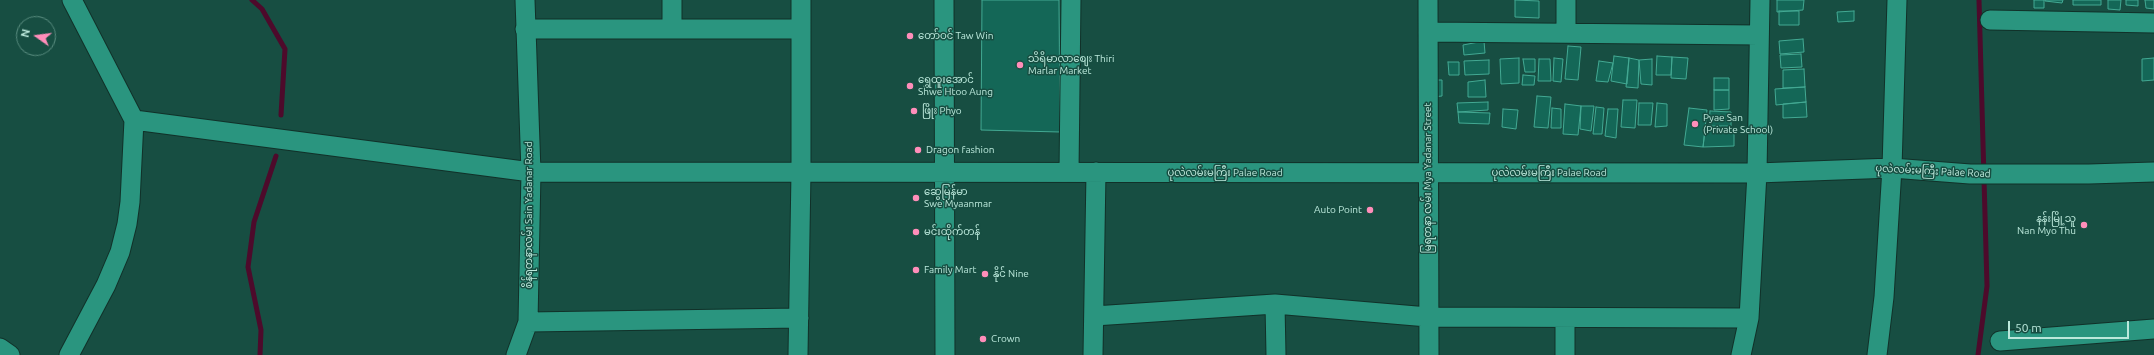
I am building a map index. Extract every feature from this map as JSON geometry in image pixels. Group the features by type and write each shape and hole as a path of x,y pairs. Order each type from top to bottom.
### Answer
{"street":[{"path":"69,355 106,285 120,252 127,224 130,202 134,120 72,0"},
{"name":"စိန်ရတနာလမ်း Sain Yadanar Road","path":"516,355 528,322 531,172 525,0"},
{"path":"672,0 672,27"},
{"path":"798,355 801,172 800,0"},
{"path":"944,0 945,355"},
{"path":"1069,172 1071,0"},
{"name":"မြရတနာ လမ်း Mya Yadanar Street","path":"1428,0 1429,355"},
{"path":"1566,0 1566,33"},
{"path":"1741,355 1749,318 1757,173 1760,0"},
{"path":"1877,355 1884,297 1892,168 1896,0"},
{"path":"1990,20 2154,23"},
{"path":"525,29 672,27 801,29"},
{"path":"1428,32 1759,35"},
{"name":"ပုလဲလမ်းမကြီး Palae Road","path":"134,120 531,172 1757,173 1892,168 1970,174 2089,174 2154,172"},
{"path":"1094,355 1096,172"},
{"path":"1094,316 1275,304 1428,317 1749,318"},
{"path":"1275,304 1276,355"},
{"path":"528,322 799,318"},
{"path":"1564,355 1565,318"},
{"path":"2000,341 2154,329"},
{"path":"0,348 10,355"}],"building":[{"name":"သိရိမာလာစျေး Thiri Marlar Market","path":"982,0 1059,0 1060,132 981,130"},
{"path":"1515,0 1539,1 1539,18 1515,17"},
{"path":"1777,0 1804,0 1803,10 1777,12"},
{"path":"2034,0 2044,0 2044,8 2034,8"},
{"path":"2045,0 2063,0 2062,3"},
{"path":"2073,0 2101,0 2101,5 2073,5"},
{"path":"2108,0 2121,0 2120,10 2108,9"},
{"path":"2126,0 2138,0 2138,6 2126,5"},
{"path":"2145,0 2154,0 2154,9 2146,8"},
{"path":"1779,11 1799,11 1799,25 1779,25"},
{"path":"1854,11 1854,21 1838,22 1837,12"},
{"path":"1803,39 1804,52 1780,54 1779,41"},
{"path":"1484,41 1485,53 1464,55 1463,45"},
{"path":"1568,46 1581,47 1578,80 1565,79"},
{"path":"1801,54 1802,67 1781,68 1780,55"},
{"path":"1614,56 1629,58 1627,84 1611,81"},
{"path":"1657,56 1672,57 1671,75 1656,75"},
{"path":"1672,57 1688,58 1686,79 1671,78"},
{"path":"1519,58 1519,83 1501,84 1500,59"},
{"path":"1554,58 1563,59 1561,82 1553,81"},
{"path":"1629,58 1639,60 1638,88 1626,87"},
{"path":"2154,58 2154,80 2142,81 2142,59"},
{"path":"1523,59 1535,59 1535,72 1525,72"},
{"path":"1539,59 1550,59 1551,81 1538,81"},
{"path":"1652,59 1652,85 1641,84 1639,60"},
{"path":"1489,60 1489,74 1465,75 1464,61"},
{"path":"1599,61 1613,63 1608,82 1596,81"},
{"path":"1448,62 1459,62 1459,75 1449,75"},
{"path":"1804,69 1805,87 1783,88 1783,70"},
{"path":"1523,75 1535,76 1534,85 1522,85"},
{"path":"1714,78 1729,78 1729,90 1714,90"},
{"path":"1433,80 1442,80 1442,96 1433,97"},
{"path":"1485,80 1486,97 1468,97 1468,82"},
{"path":"1805,87 1806,102 1776,105 1775,89"},
{"path":"1714,90 1729,90 1729,109 1714,110"},
{"path":"1537,96 1551,97 1548,128 1534,127"},
{"path":"1623,100 1637,100 1635,128 1621,127"},
{"path":"1488,102 1488,110 1458,112 1457,103"},
{"path":"1806,102 1807,117 1783,118 1783,104"},
{"path":"1639,103 1653,103 1651,125 1638,125"},
{"path":"1657,103 1667,104 1667,126 1655,127"},
{"path":"1565,104 1581,106 1578,135 1563,134"},
{"path":"1581,106 1594,106 1591,131 1580,129"},
{"path":"1596,107 1604,108 1602,134 1593,134"},
{"path":"1552,108 1561,109 1561,128 1551,128"},
{"path":"1689,108 1707,110 1703,147 1684,145"},
{"path":"1503,109 1518,110 1516,129 1502,127"},
{"path":"1608,109 1618,109 1616,138 1605,136"},
{"path":"1710,111 1731,112 1731,126 1709,126"},
{"path":"1458,112 1490,113 1489,124 1459,123"},
{"path":"1734,130 1734,146 1703,147 1705,131"}],"waterway":[{"path":"252,0 262,9 285,49 281,115"},
{"path":"1978,355 1987,286 1979,0"},
{"path":"260,355 261,330 248,267 254,222 276,156"}],"place":[{"name":"တော်ဝင် Taw Win","path":"910,36"},
{"name":"သိရိမာလာစျေး Thiri Marlar Market","path":"1020,65"},
{"name":"ရွှေထူးအောင် Shwe Htoo Aung","path":"910,86"},
{"name":"ဖြိုး Phyo","path":"914,111"},
{"name":"Pyae San (Private School)","path":"1695,124"},
{"name":"Dragon fashion","path":"918,150"},
{"name":"ဆွေမြန်မာ Swe Myaanmar","path":"916,198"},
{"name":"Auto Point","path":"1370,210"},
{"name":"နန်းမြို့သူ Nan Myo Thu","path":"2084,225"},
{"name":"မင်းထိုက်တန်","path":"916,232"},
{"name":"Family Mart","path":"916,270"},
{"name":"နိုင် Nine","path":"985,274"},
{"name":"Crown","path":"983,339"}]}
